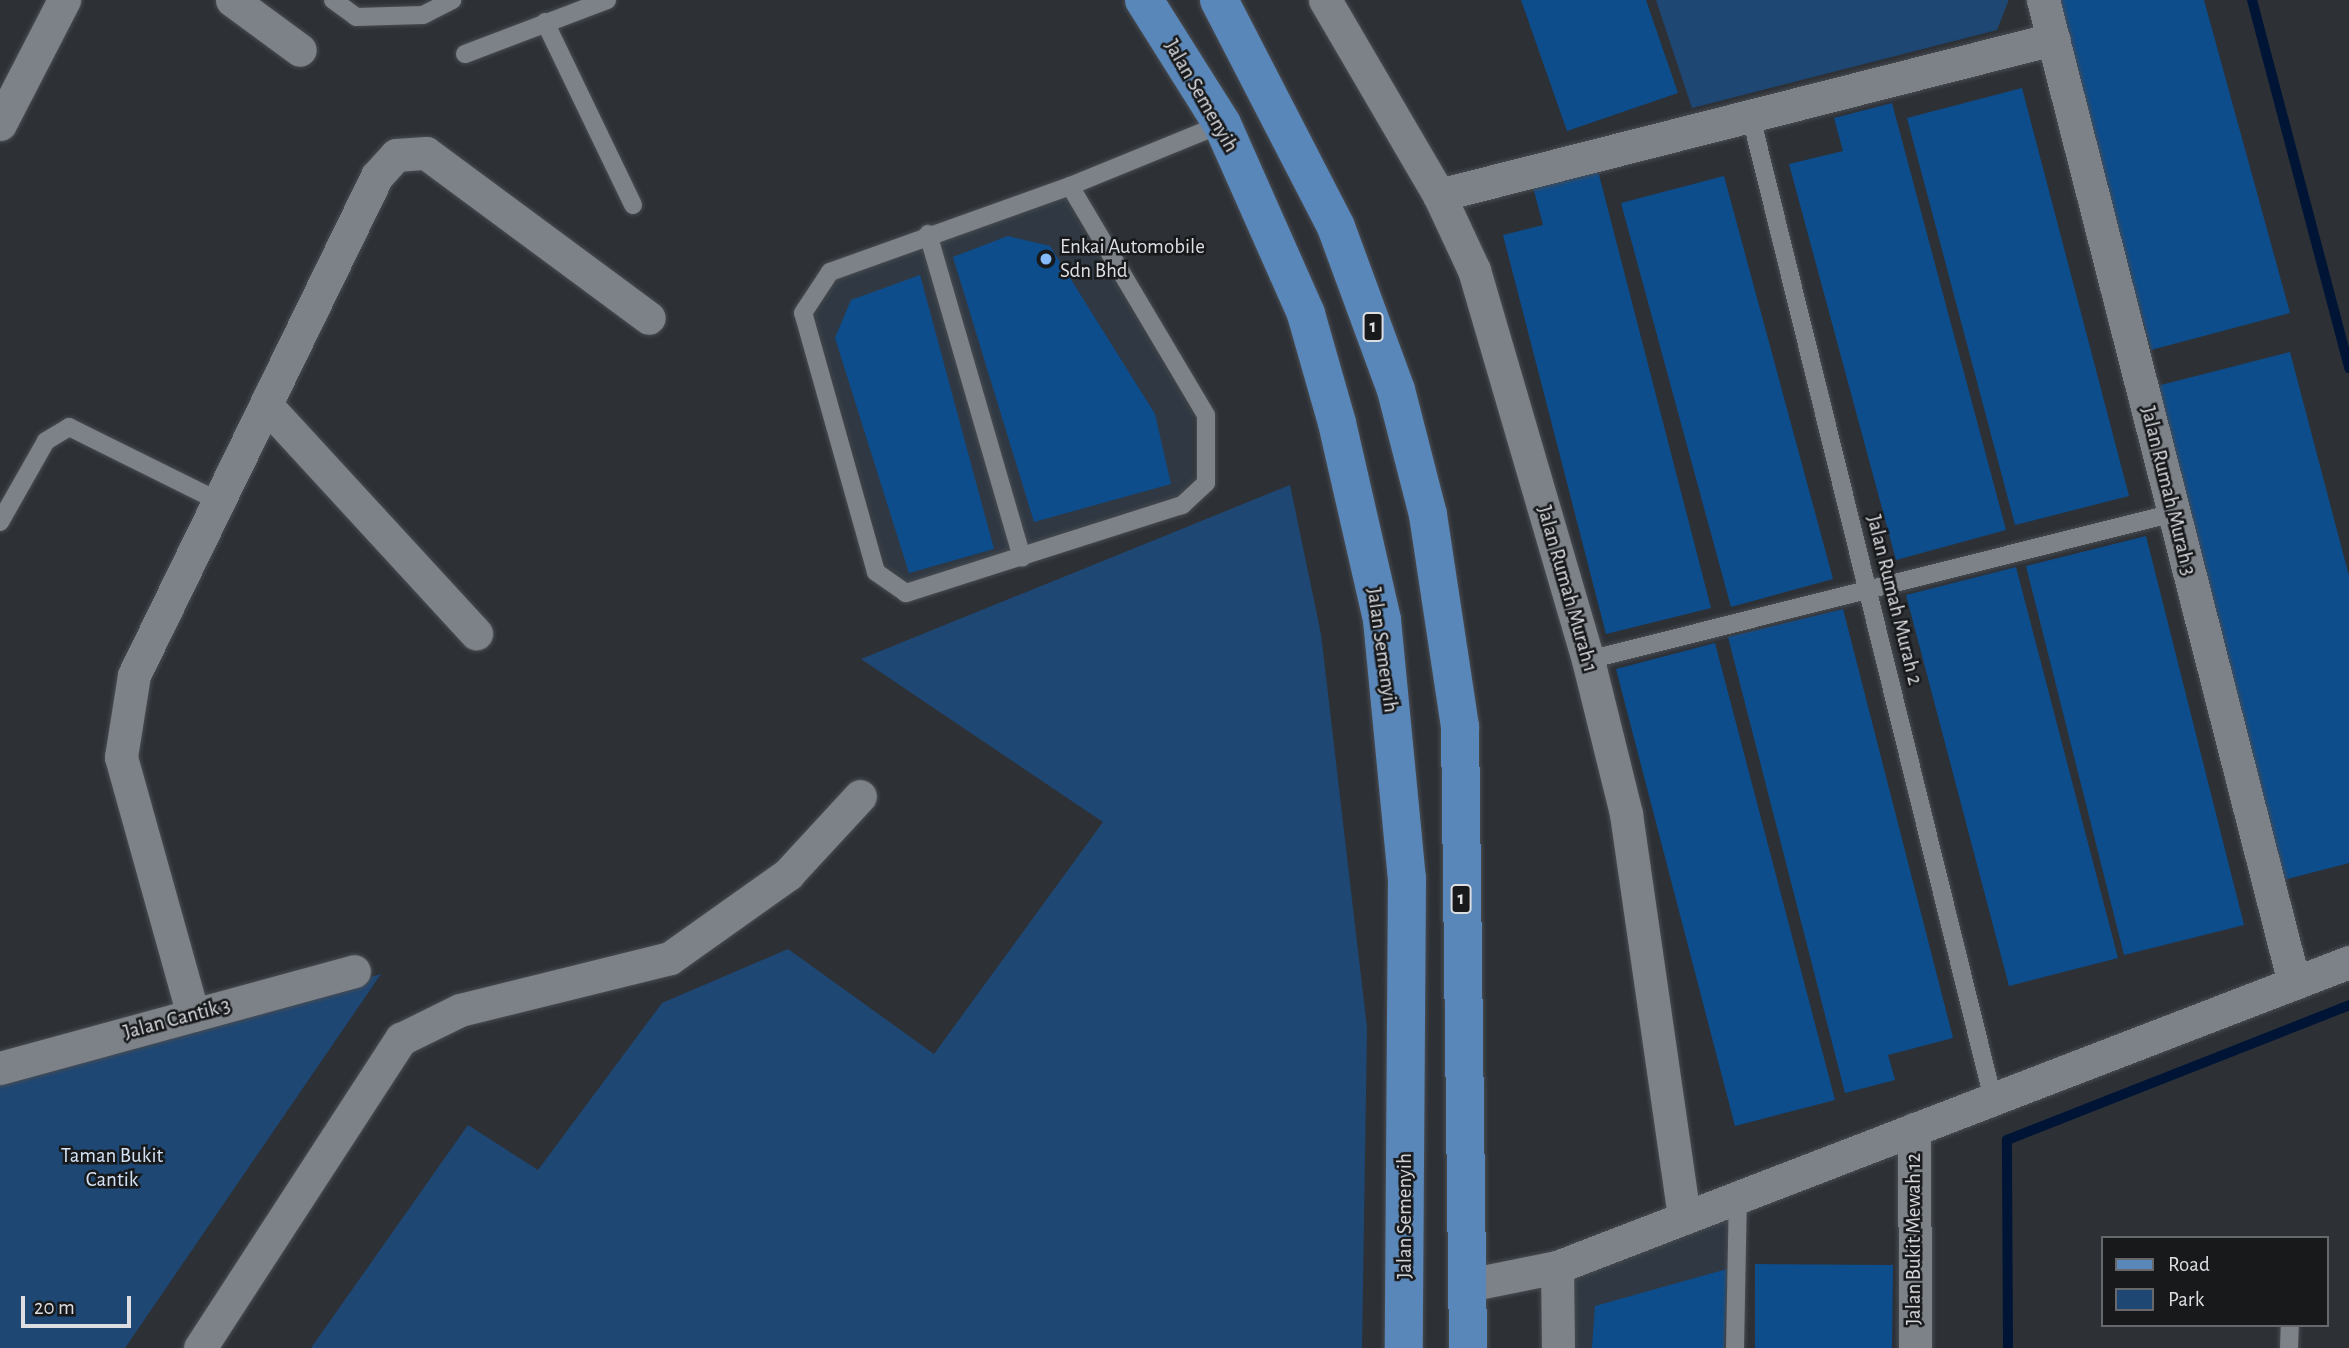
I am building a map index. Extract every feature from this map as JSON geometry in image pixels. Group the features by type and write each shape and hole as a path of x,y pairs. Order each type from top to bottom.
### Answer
{"main road":[{"name":"Jalan Semenyih","path":"1144,0 1222,124 1306,314 1337,423 1382,620 1407,878 1404,1348"},
{"name":"1","path":"1219,0 1336,227 1396,390 1428,515 1460,727 1468,1348"}],"street":[{"path":"0,124 64,0"},
{"path":"232,0 300,50"},
{"name":"Jalan Rumah Murah 1","path":"1325,0 1439,195 1474,270 1588,660 1626,814 1684,1218"},
{"name":"Jalan Rumah Murah 3","path":"2043,0 2294,983"},
{"path":"1439,195 1749,113 2053,39"},
{"path":"193,1015 121,757 134,675 216,500 267,406 377,176 396,155 426,153 649,318"},
{"path":"267,406 476,633"},
{"path":"200,1348 401,1038 460,1010 670,958 788,874 860,796"},
{"path":"1468,1285 1557,1267 2349,962"},
{"name":"Jalan Cantik 3","path":"0,1068 354,971"},
{"name":"Jalan Bukit Mewah 12","path":"1914,1129 1915,1348"},
{"path":"1557,1267 1558,1348"}],"lane":[{"path":"333,0 356,16 423,15 452,0"},
{"path":"465,54 607,0"},
{"path":"545,22 633,205"},
{"name":"Jalan Rumah Murah 2","path":"1749,113 1993,1099"},
{"path":"1070,186 1206,415 1206,483 1182,505 906,593 876,572 803,313 830,272 928,234 1070,186 1222,124"},
{"path":"928,234 1022,558"},
{"path":"0,522 46,441 69,427 216,500"},
{"path":"1588,660 2174,513"},
{"path":"1735,1348 1738,1197"},
{"path":"2289,1348 2290,1327"}],"shaded area":[{"path":"1064,197 1193,414 1193,479 1179,495 909,583 886,565 815,315 837,279"},
{"path":"1730,1212 1728,1348 1572,1348 1571,1278"}],"green space":[{"path":"1656,0 2008,2 1997,30 1692,108"},
{"path":"1290,485 1321,634 1367,1028 1362,1348 311,1348 468,1125 538,1170 662,1003 788,949 934,1054 1103,822 861,659"},
{"name":"Taman Bukit Cantik","path":"381,974 125,1348 0,1348 0,1083"}],"building":[{"path":"1521,0 1646,0 1678,93 1567,131"},
{"path":"2055,0 2204,0 2290,313 2151,350"},
{"path":"2022,88 2129,496 2015,525 1907,118"},
{"path":"1892,103 2006,530 1896,560 1789,164 1843,151 1834,118"},
{"path":"1598,171 1711,608 1606,634 1503,235 1543,225 1533,187"},
{"path":"1724,176 1833,579 1731,607 1621,203"},
{"path":"1008,236 1050,246 1155,414 1171,484 1034,522 953,257"},
{"path":"920,275 994,549 909,573 835,338 851,300"},
{"path":"2290,352 2349,576 2349,863 2283,880 2153,387"},
{"path":"2146,536 2244,925 2124,955 2026,566"},
{"path":"2016,567 2118,958 2009,986 1906,595"},
{"path":"1843,609 1953,1038 1888,1055 1895,1080 1845,1093 1728,637"},
{"path":"1715,643 1835,1100 1735,1126 1616,669"},
{"path":"1755,1264 1893,1265 1892,1348 1755,1348"},
{"path":"1727,1269 1724,1348 1592,1348 1595,1306"}],"waterway":[{"path":"2252,0 2349,368"},
{"path":"2008,1348 2007,1140 2349,1005"}],"place":[{"name":"Enkai Automobile Sdn Bhd","path":"1046,259"}]}
